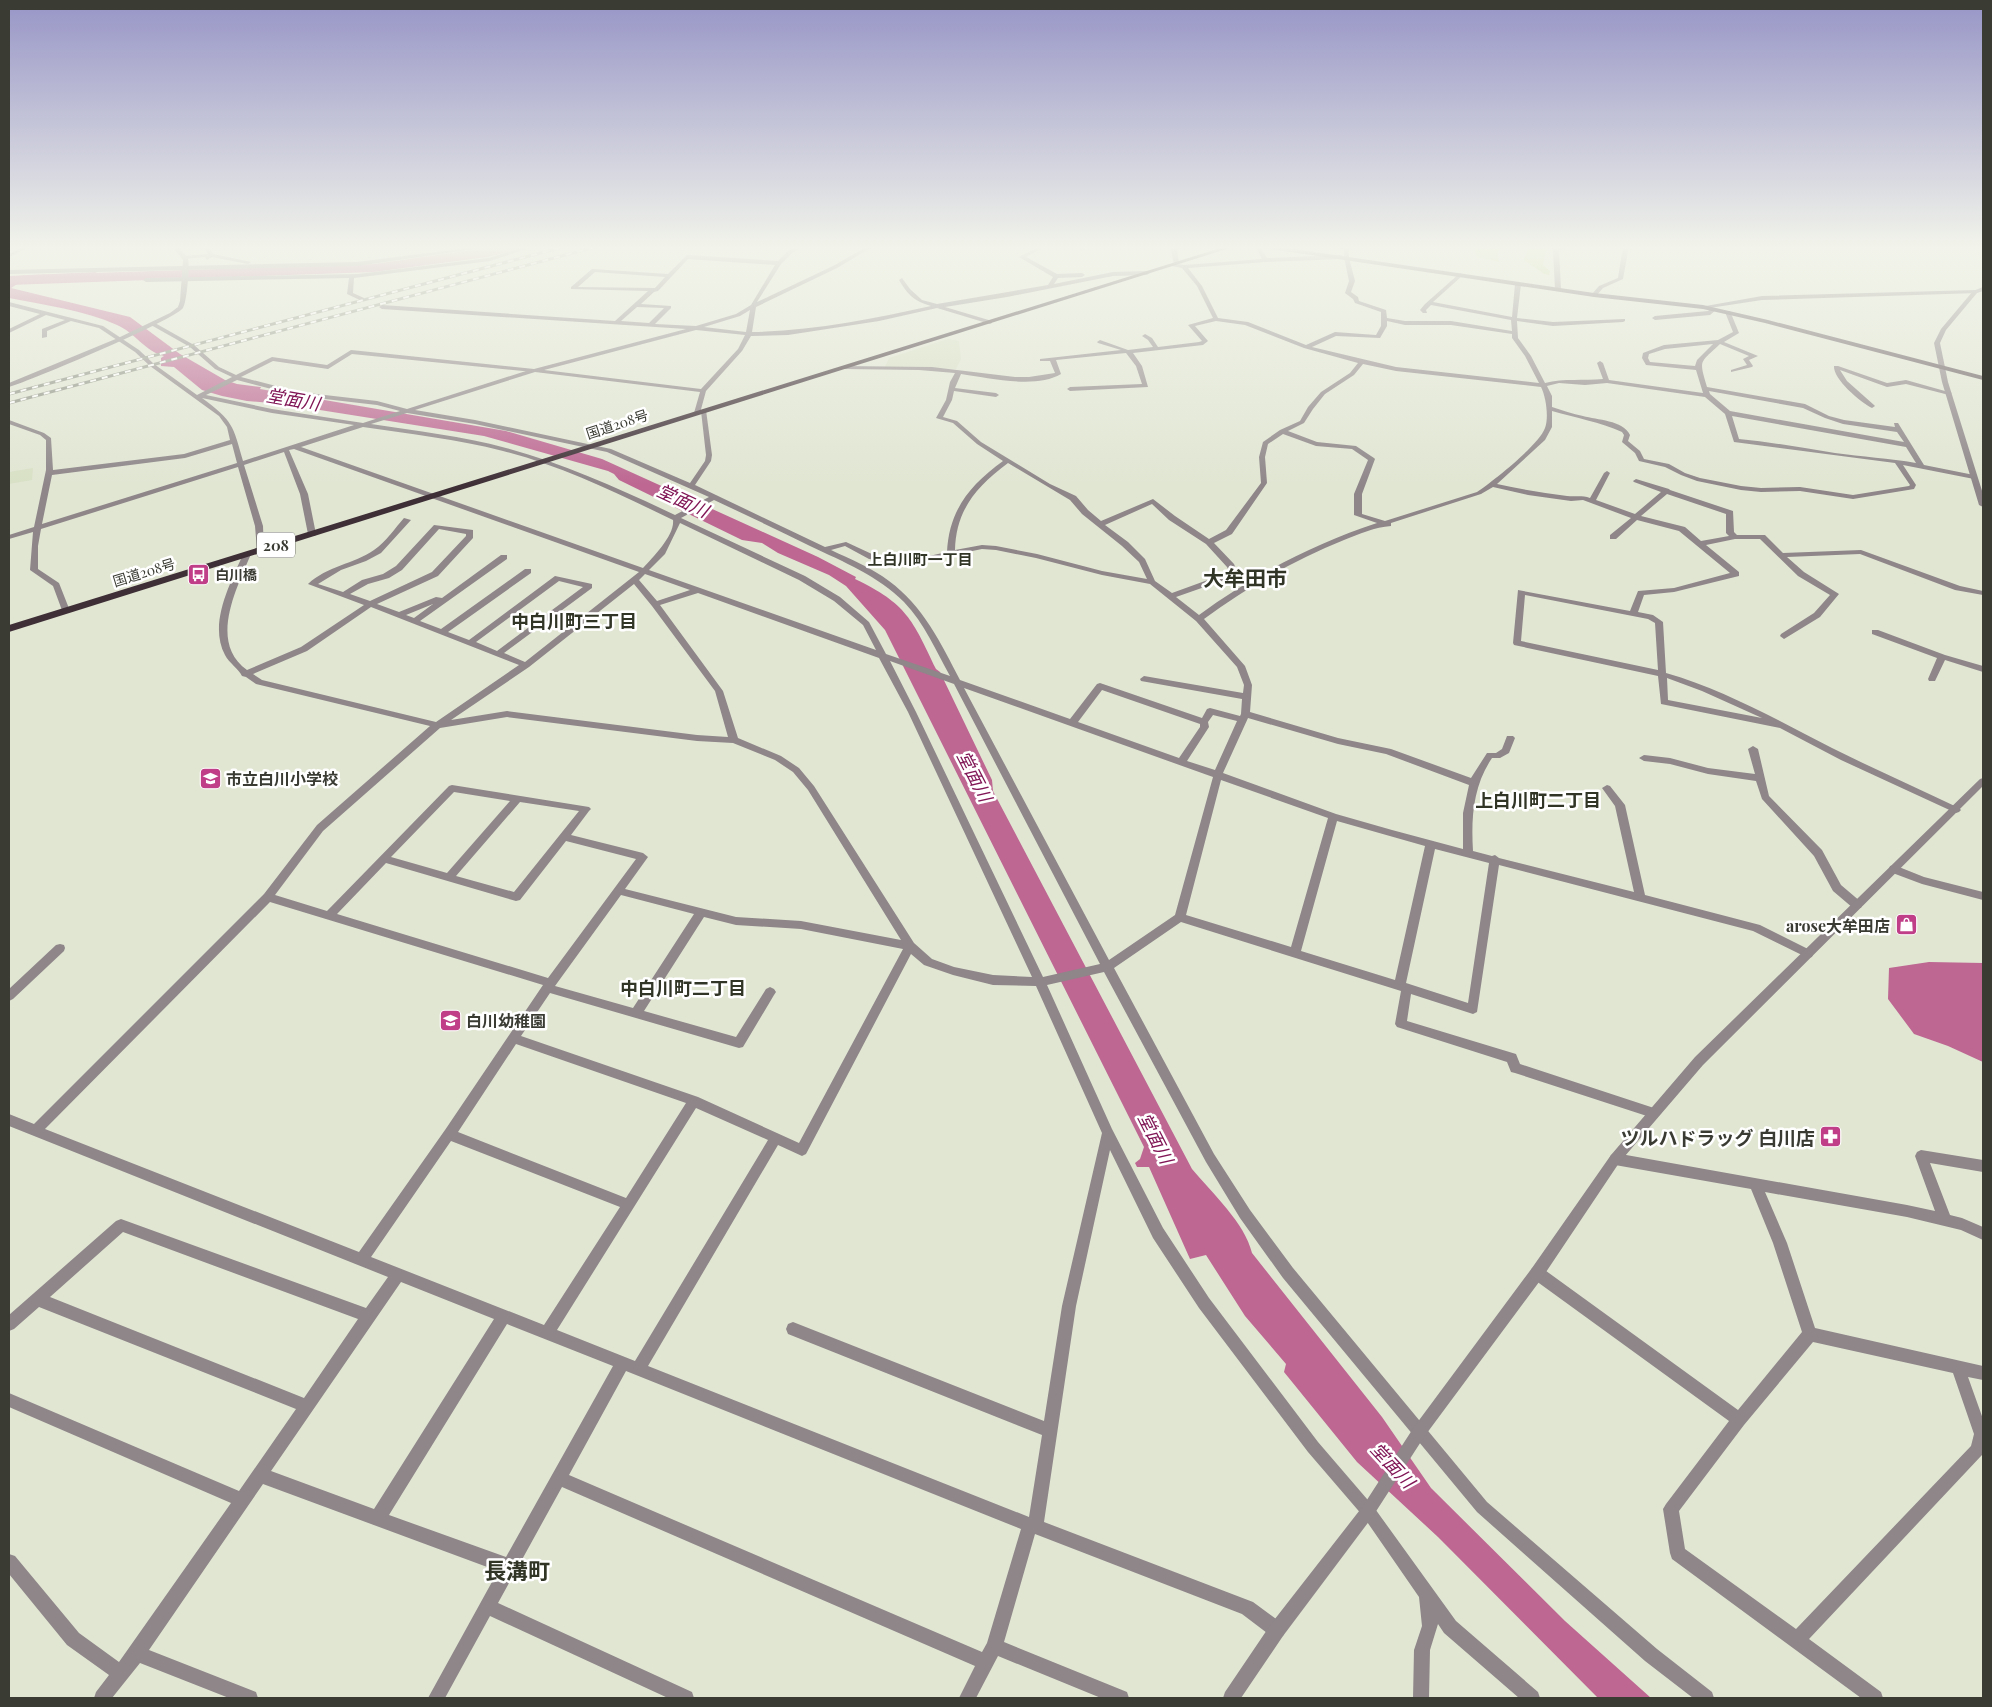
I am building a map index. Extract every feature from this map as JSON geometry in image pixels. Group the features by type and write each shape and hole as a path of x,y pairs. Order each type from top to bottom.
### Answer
{"highway":[{"name":"国道208号","path":"9,629 978,326"}],"main road":[{"path":"1782,326 1983,378"}],"street":[{"path":"9,332 21,326"},
{"path":"44,337 44,330 55,326"},
{"path":"96,326 120,339 152,365 199,397 221,415 230,427 259,526 261,550"},
{"path":"9,385 148,326"},
{"path":"155,326 192,346 217,368 235,379 299,394 377,403 609,450 825,549 886,582 907,601 920,616 930,632 953,680 1029,821 1104,967 1210,1158 1245,1214 1288,1273 1482,1507 1651,1655 1706,1698"},
{"path":"660,326 749,334 788,333 836,326"},
{"path":"9,537 536,370 704,326"},
{"path":"691,486 704,467 709,455 700,412 703,391 740,350 749,334 750,326"},
{"path":"1042,360 1130,352 1204,342 1205,340 1192,326"},
{"path":"1253,326 1306,347 1362,362 1406,370 1543,386 1559,381 1585,383 1607,381 1706,392 1805,406 1827,418 1900,430"},
{"path":"1306,347 1336,334 1378,337 1384,326"},
{"path":"1468,326 1515,333"},
{"path":"1199,619 1230,596 1307,554 1342,539 1479,493 1492,485 1543,439 1549,427 1549,396 1516,338 1514,326"},
{"path":"1733,326 1736,333 1719,342 1699,361 1699,368 1706,392 1728,413 1736,441 1898,462 1974,477"},
{"path":"1947,326 1937,343 1941,366 1983,505"},
{"path":"1145,336 1150,339 1156,348"},
{"path":"1070,389 1146,386 1140,368 1130,352 1100,342"},
{"path":"1699,368 1648,364 1645,358 1646,353 1664,348 1719,342 1755,356 1746,359 1750,366 1733,370"},
{"path":"199,397 272,359 328,367 351,352 536,370 703,391"},
{"path":"844,367 925,369 959,372 997,379 1040,379 1058,374 1052,360"},
{"path":"1209,542 1229,532 1264,484 1262,457 1265,443 1282,431 1302,422 1310,408 1323,393 1352,374 1362,362"},
{"path":"1600,363 1607,381"},
{"path":"1872,406 1859,392 1840,379 1836,373 1836,367 1888,385 1911,382 1949,393"},
{"path":"959,372 953,382 949,400 939,418 955,422 979,443 1048,485 1074,498 1085,512 1142,561 1152,582"},
{"path":"952,389 996,395"},
{"path":"199,397 272,411 366,424 504,449 544,462 597,481 802,578 838,599 866,624 887,657 1040,982 1108,1134 1158,1233 1204,1303 1313,1447 1368,1511 1450,1627 1532,1698"},
{"path":"1550,408 1581,418 1606,423 1625,431 1627,435 1625,442 1638,452 1641,460 1667,465 1699,480 1741,488 1761,490 1800,489 1853,496 1912,488 1913,485 1898,462"},
{"path":"1728,413 1908,445"},
{"path":"9,422 42,434 49,440 49,473 36,528 33,559 34,570 56,585 66,611"},
{"path":"1895,423 1921,466"},
{"path":"1282,431 1316,444 1354,447 1372,459 1358,494 1358,515 1388,524"},
{"path":"49,473 185,456 234,441"},
{"path":"296,447 1333,816 1756,928 1808,954"},
{"path":"286,450 304,494 312,534"},
{"path":"951,553 951,540 963,505 996,469 1008,460"},
{"path":"1592,501 1607,473"},
{"path":"1636,481 1730,513 1730,533 1735,537"},
{"path":"1492,485 1528,493 1571,499 1584,498 1636,517 1682,529 1736,574 1674,590 1641,592 1633,614"},
{"path":"1613,537 1667,490"},
{"path":"676,518 714,497"},
{"path":"1101,524 1153,501 1172,518 1209,542 1233,570 1230,575 1172,596"},
{"path":"36,1130 268,897 320,828 437,725 526,665 634,580 661,554 677,525 676,518"},
{"path":"407,520 378,550 363,559 338,568 312,584 415,621 526,665"},
{"path":"245,674 304,649 370,604 436,574 470,536 470,532 437,527 399,568 386,576 365,582 343,594"},
{"path":"1700,544 1735,537 1762,537 1801,574 1836,594 1817,615 1784,636"},
{"path":"247,554 226,607 222,630 225,649 245,674 260,682 437,725 507,714 697,738 734,740 778,758 796,770 811,788 910,946 928,962 953,971 993,980 1040,982 1104,967 1180,917 1218,774 1244,717 1248,697 1248,685 1241,666 1199,619 1152,582 1102,573 1037,556 996,548 982,547 929,558 890,560 872,557 846,544 825,549"},
{"path":"1780,555 1861,552 1958,588 1983,593"},
{"path":"415,621 504,557"},
{"path":"442,632 528,570"},
{"path":"470,643 558,578 589,586 498,654"},
{"path":"634,580 655,604 719,691 734,740"},
{"path":"655,604 699,590"},
{"path":"1780,725 1664,702 1662,674 1659,622 1650,617 1521,592 1517,643 1662,674 1737,703 1780,725 1846,759 1956,810"},
{"path":"398,615 454,593"},
{"path":"1875,632 1942,657 1983,669"},
{"path":"1932,679 1942,657"},
{"path":"1144,679 1248,697"},
{"path":"1072,723 1100,686 1204,722"},
{"path":"1181,762 1205,727 1204,722 1210,711 1244,717 1338,741 1388,751 1474,783"},
{"path":"1468,852 1466,831 1471,794 1477,774 1490,755 1497,756 1506,751 1510,738"},
{"path":"1753,749 1765,797 1818,853 1837,888 1857,905"},
{"path":"1644,758 1670,761 1708,771 1760,778"},
{"path":"1231,1698 1277,1630 1368,1511 1419,1432 1537,1273 1615,1159 1699,1061 1956,810 1983,781"},
{"path":"329,915 452,788 586,809 516,897 384,859"},
{"path":"1607,788 1620,805 1640,897"},
{"path":"449,878 518,798"},
{"path":"1295,952 1333,816"},
{"path":"361,1260 449,1134 549,985 643,857 564,837"},
{"path":"1431,843 1403,986 1400,1024 1512,1058 1515,1068 1653,1113"},
{"path":"1180,917 1473,1009 1495,859"},
{"path":"1894,869 1922,880 1983,896"},
{"path":"618,890 736,921 801,925 910,946"},
{"path":"268,897 636,1013 738,1043 770,992"},
{"path":"636,1013 702,911"},
{"path":"513,1038 694,1101 802,1150 910,946"},
{"path":"9,996 60,948"},
{"path":"547,1334 694,1101"},
{"path":"9,1120 503,1317 1246,1608 1277,1630"},
{"path":"449,1134 628,1205"},
{"path":"967,1698 994,1646 1033,1526 1069,1306 1108,1134"},
{"path":"638,1370 776,1138"},
{"path":"1945,1220 1921,1156 1983,1166"},
{"path":"1615,1159 1945,1220 1983,1234"},
{"path":"1756,1185 1780,1242 1810,1334"},
{"path":"9,1324 121,1225 368,1316"},
{"path":"1537,1273 1739,1420"},
{"path":"102,1698 137,1653 397,1275"},
{"path":"38,1299 307,1406"},
{"path":"378,1518 503,1317"},
{"path":"793,1329 1050,1431"},
{"path":"1810,1334 1983,1373"},
{"path":"1810,1334 1739,1420 1671,1509 1678,1553 1875,1698"},
{"path":"436,1698 623,1364"},
{"path":"1797,1640 1977,1450 1980,1434 1958,1368"},
{"path":"9,1400 242,1500"},
{"path":"260,1475 510,1567"},
{"path":"560,1478 986,1662"},
{"path":"9,1562 73,1639 121,1674"},
{"path":"1421,1698 1422,1650 1430,1626 1426,1593"},
{"path":"488,1606 686,1698"},
{"path":"994,1646 1121,1698"},
{"path":"137,1653 250,1698"}],"shaded area":[{"path":"948,339 959,341 961,359 956,369 885,367 889,358"},
{"path":"33,468 32,480 9,484 9,472"}],"water":[{"name":"堂面川","path":"118,326 142,326 180,354 225,380 237,384 506,431 602,459 818,557 856,577 855,579 897,605 914,625 936,669 940,672 992,780 993,791 1192,1169 1235,1220 1252,1253 1382,1417 1431,1488 1565,1621 1651,1698 1598,1698 1438,1537 1357,1462 1284,1372 1286,1364 1245,1316 1206,1255 1190,1259 1149,1167 1137,1167 1135,1163 1140,1159 1144,1147 885,630 846,586 829,575 778,553 762,543 742,540 619,480 608,471 484,436 282,404 247,401 202,390 174,367 161,366 161,358 164,356 151,350"},
{"path":"1929,962 1983,963 1983,1062 1948,1046 1914,1034 1888,999 1889,968"}],"railway":[{"path":"9,394 267,326"},
{"path":"9,403 300,326"}],"place":[{"name":"白川橋","path":"199,574"},
{"name":"市立白川小学校","path":"210,778"},
{"name":"arose大牟田店","path":"1906,925"},
{"name":"白川幼稚園","path":"450,1020"},
{"name":"ツルハドラッグ 白川店","path":"1831,1137"}],"district":[{"name":"上白川町一丁目","path":"920,559"},
{"name":"大牟田市","path":"1245,577"},
{"name":"中白川町三丁目","path":"574,621"},
{"name":"上白川町二丁目","path":"1538,800"},
{"name":"中白川町二丁目","path":"683,988"},
{"name":"長溝町","path":"517,1570"}]}
